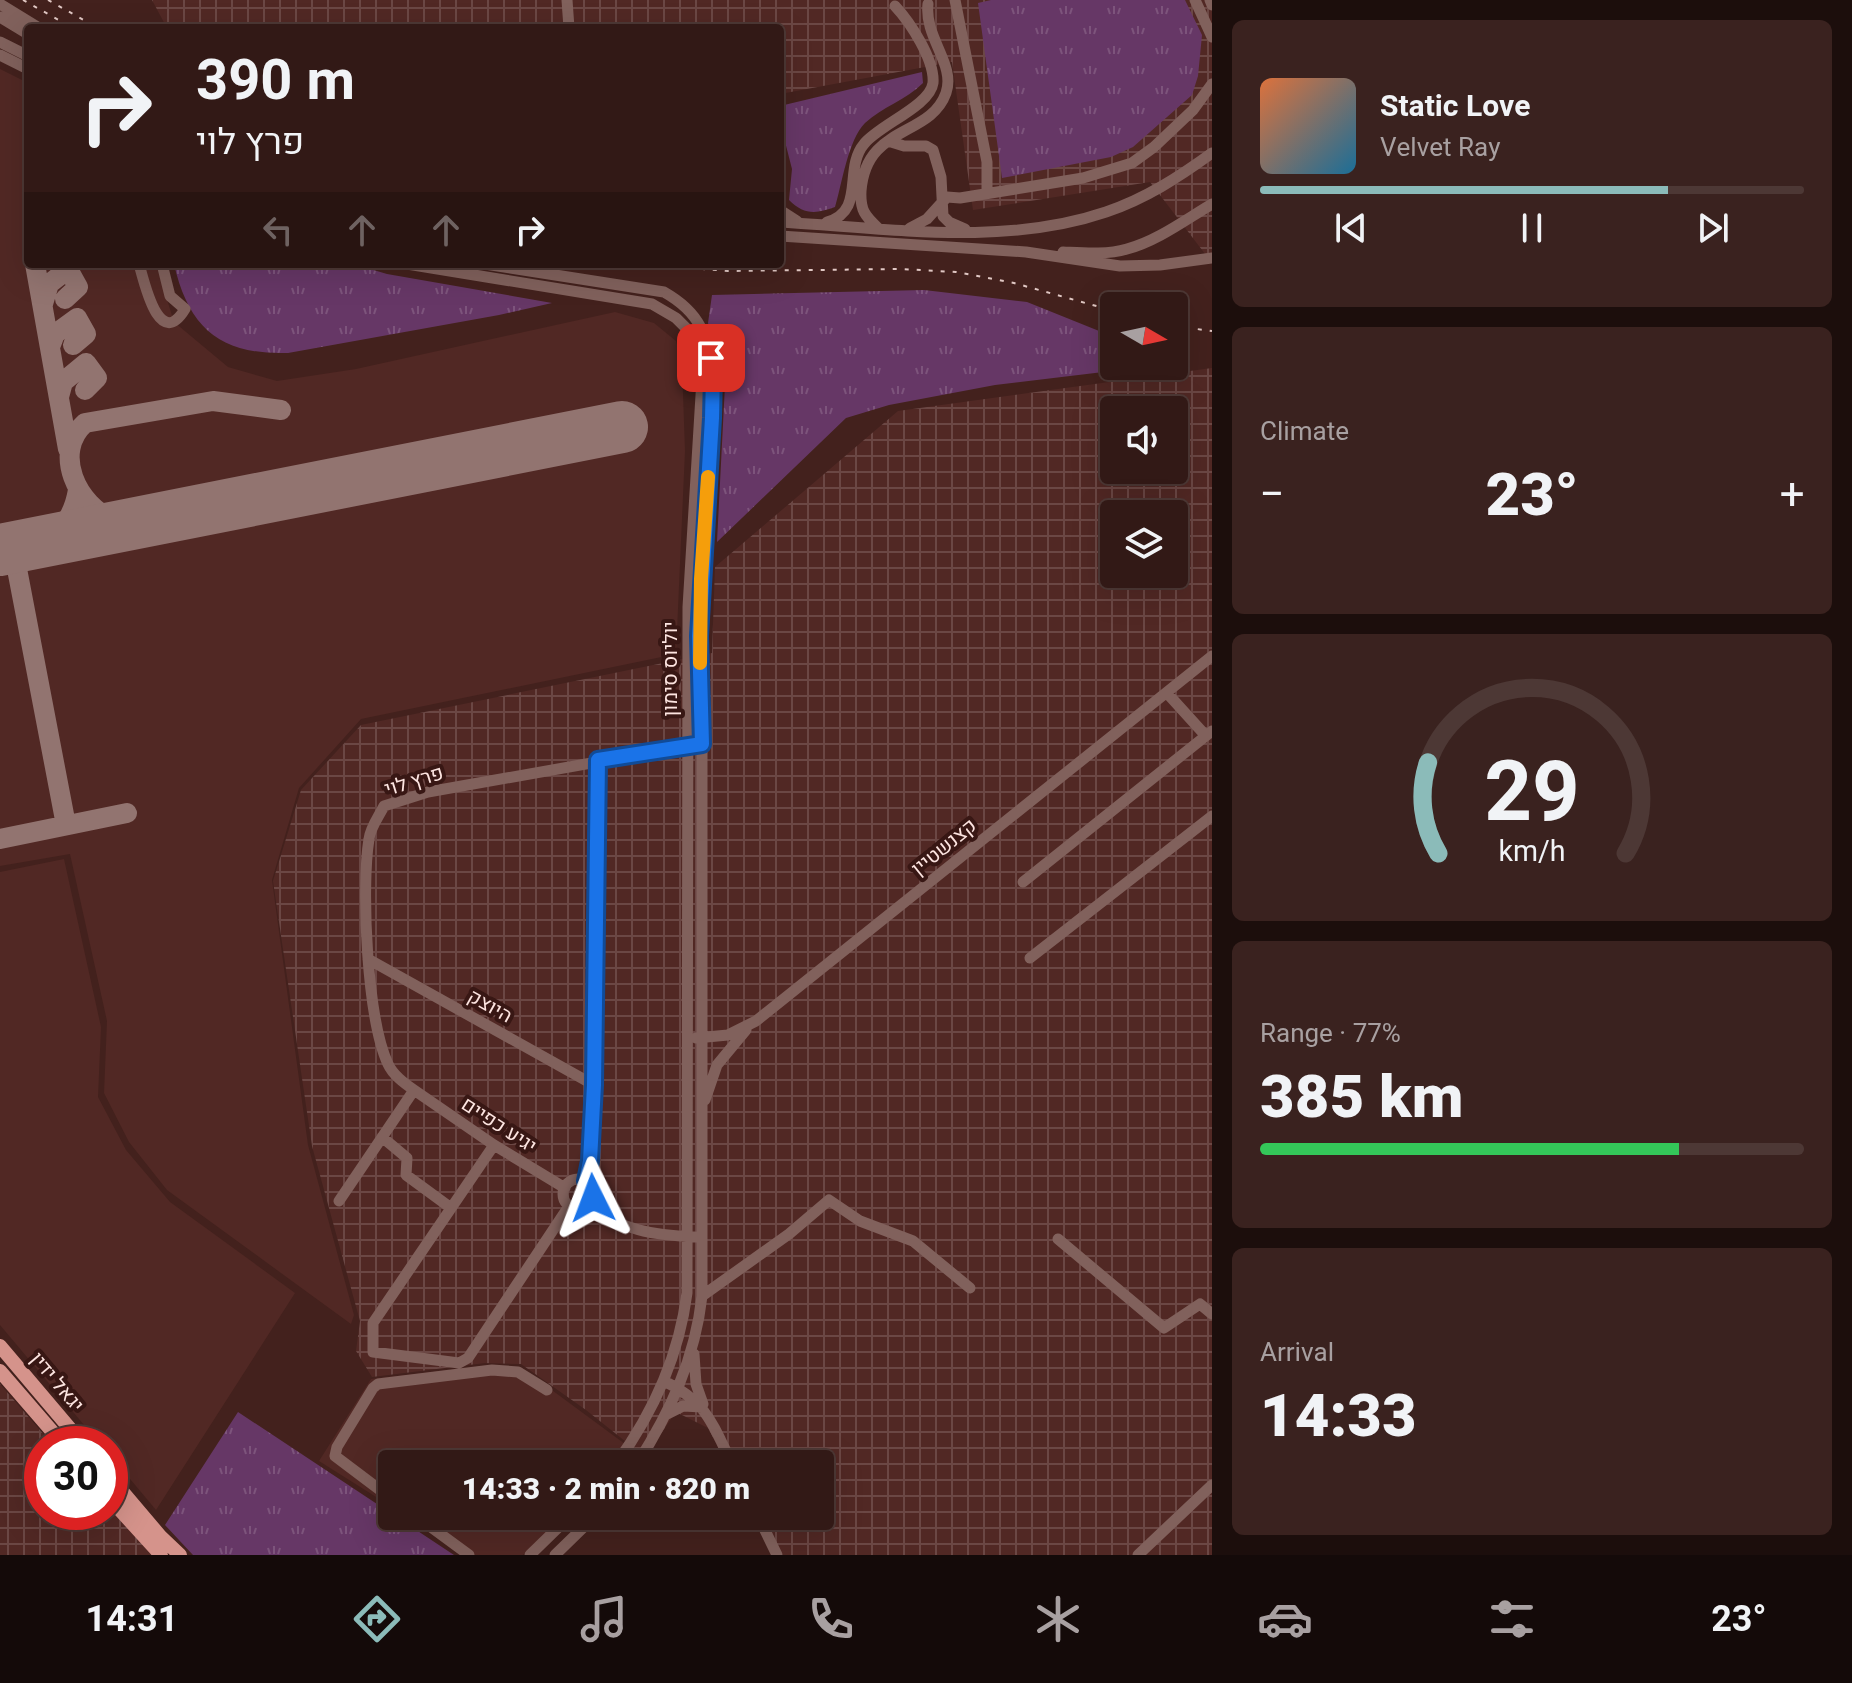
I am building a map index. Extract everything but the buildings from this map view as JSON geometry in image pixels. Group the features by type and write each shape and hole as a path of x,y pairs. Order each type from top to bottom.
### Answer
{"main road":[{"name":"יגאל ידין","path":"0,1346 68,1426"},
{"name":"יגאל ידין","path":"0,1371 47,1426"},
{"path":"128,1498 180,1555"},
{"path":"128,1519 161,1555"}],"street":[{"path":"567,0 569,24"},
{"path":"955,0 987,162 987,193"},
{"path":"1195,0 1212,37"},
{"path":"893,3 909,12 923,9 930,2"},
{"path":"879,228 865,217 861,208 862,178 868,159 888,141 934,110 947,89 947,70 928,27 930,2"},
{"path":"819,224 836,220 849,207 854,164 865,142 917,105 932,88 933,78 918,34 893,3"},
{"path":"0,4 32,24"},
{"path":"0,17 24,32"},
{"path":"0,42 24,54"},
{"path":"0,55 24,67"},
{"path":"905,230 927,219 944,200 1083,178 1132,163 1193,110 1212,84"},
{"path":"909,127 907,140 910,146"},
{"path":"888,141 926,146 933,150 941,177 944,200 941,212 944,219 969,231"},
{"path":"784,222 905,230 1023,230 1098,215 1151,192 1208,158"},
{"path":"784,236 1026,252 1102,253 1148,241 1212,204"},
{"path":"784,212 801,223"},
{"path":"1026,252 1120,266 1160,265 1212,258"},
{"path":"140,268 156,316 170,321 179,317 185,309 170,296 163,268"},
{"name":"יוליוס סימון","path":"432,268 645,302 676,318 693,335 697,344 702,379 688,607 688,1258 682,1325 664,1381 625,1450"},
{"name":"יוליוס סימון","path":"511,268 664,292 688,308 702,329 713,375 700,593 702,1296 694,1341 679,1389 645,1450"},
{"name":"קצנשטיין","path":"687,1038 721,1037 756,1021 1212,656"},
{"path":"1023,882 1209,733 1167,693"},
{"path":"666,749 681,739 687,722"},
{"name":"פרץ לוי","path":"414,1090 389,1067 380,1043 368,959 366,889 369,836 384,806 428,792 702,744"},
{"path":"666,749 682,753 688,764"},
{"path":"586,1181 576,1179 565,1188 564,1198 569,1206 578,1209 587,1206 593,1194 586,1181 594,1085 598,760"},
{"path":"1030,958 1212,816"},
{"name":"היוצק","path":"368,959 594,1085"},
{"path":"701,1012 713,1028 736,1031"},
{"path":"701,1112 718,1064 732,1044 756,1021"},
{"path":"339,1201 414,1090"},
{"name":"יגיע כפיים","path":"414,1090 494,1145 565,1188"},
{"path":"382,1137 407,1158 406,1175 451,1208"},
{"path":"494,1145 373,1323 373,1352 459,1363 468,1358 569,1206"},
{"path":"702,1296 789,1234 829,1200 860,1221 913,1241 970,1288"},
{"path":"587,1206 625,1228 662,1235 703,1237"},
{"path":"662,1235 679,1244 688,1258"},
{"path":"1058,1239 1164,1328 1200,1304 1212,1314"},
{"path":"694,1341 696,1384 705,1411 725,1450"},
{"path":"378,1488 335,1456 337,1447 378,1384 492,1370 518,1372 547,1390"},
{"path":"664,1381 679,1389 705,1411"},
{"path":"662,1421 678,1407 705,1411"},
{"path":"1138,1555 1212,1485"},
{"path":"435,1530 469,1555"},
{"path":"530,1555 556,1530"},
{"path":"555,1555 581,1530"},
{"path":"765,1530 777,1555"}],"shaded area":[{"path":"152,0 1212,0 1212,263 1150,182 973,210 952,62 784,93 784,24 165,24"},
{"path":"0,69 24,81 24,268 157,268 174,322 228,367 277,381 356,369 615,312 654,323 676,341 682,364 685,451 676,654 361,719 299,788 272,880 308,1145 354,1315 351,1324 167,1190 129,1142 104,1093 107,1021 70,854 0,866"},
{"path":"1212,368 1212,1555 783,1555 768,1530 834,1530 834,1450 720,1450 708,1428 678,1413 650,1450 636,1450 521,1364 485,1363 372,1377 356,1351 360,1321 312,1146 273,881 301,790 361,725 712,653 715,567 898,411 1124,380 1188,380 1188,371"},
{"path":"64,859 101,1027 98,1097 126,1150 170,1202 295,1293 156,1510 128,1477 128,1426 85,1426 0,1325 0,872"},
{"path":"485,1366 522,1368 625,1444 620,1450 378,1450 378,1498 319,1461 371,1379"},
{"path":"0,1384 36,1426 24,1426 24,1530 128,1528 153,1555 0,1555"},
{"path":"429,1530 550,1530 523,1555 469,1555"}],"green space":[{"path":"991,0 1185,0 1202,35 1198,76 1192,95 1133,147 1111,157 1002,178 978,3"},
{"path":"922,72 923,83 872,117 859,131 850,151 835,207 822,211 810,212 789,200 792,169 784,138 784,105"},
{"path":"175,268 367,268 552,303 288,353 264,352 226,343 212,334 199,321 180,287"},
{"path":"924,290 1027,302 1100,331 1100,372 995,385 889,405 846,418 717,542 725,385 708,323 712,295"},
{"path":"238,1412 378,1505 378,1530 416,1530 454,1555 193,1555 165,1525"}],"taxiway":[{"path":"36,268 68,449"},
{"path":"43,304 49,284 68,269 78,287 65,299"},
{"path":"50,347 55,334 77,318 86,334 73,345"},
{"path":"59,397 63,382 86,363 97,378 85,390"},
{"path":"132,524 116,521 101,513 89,503 73,477 70,448 75,435 85,423 213,401 281,410"},
{"path":"47,541 68,519 78,490"},
{"path":"13,548 66,825"},
{"path":"0,839 127,813"}],"runway":[{"path":"0,550 622,427"}],"railway":[{"path":"23,0 66,24"},
{"path":"48,0 91,24"},
{"path":"691,268 728,271 901,269 956,272 1014,283 1100,307"},
{"path":"1188,328 1212,331"}],"slow traffic":[{"path":"700,663 701,579 708,477"}],"route":[{"path":"593,1198 592,1189 586,1181 594,1085 598,760 702,744 699,636 712,418 711,358"}]}
